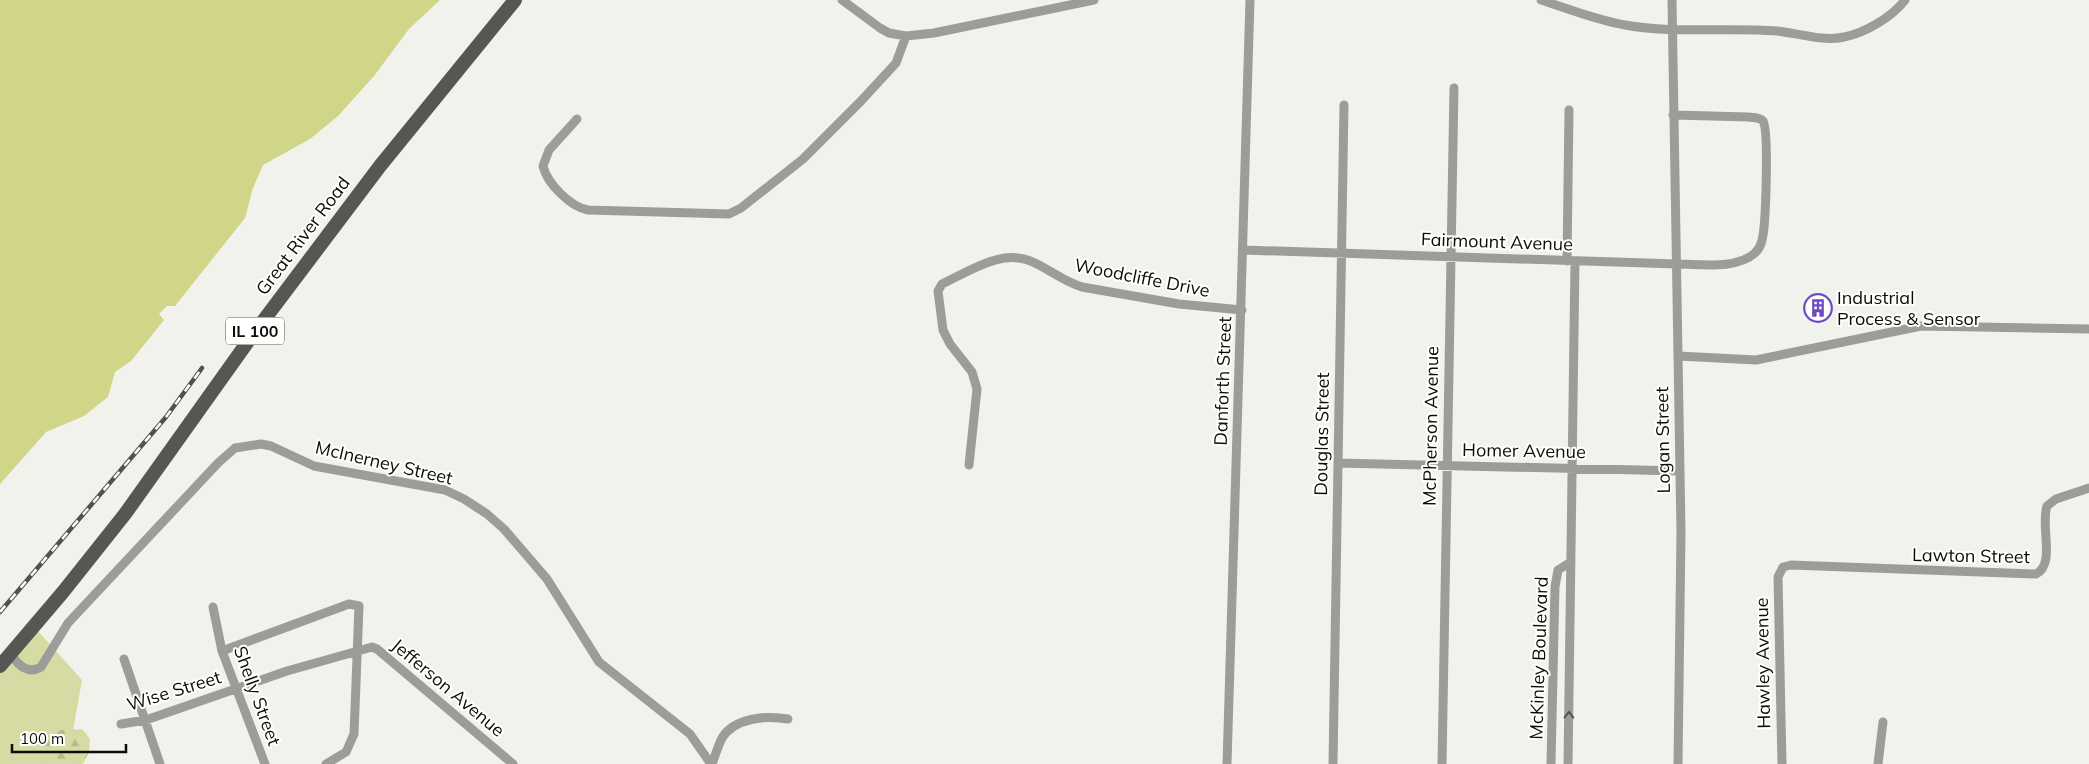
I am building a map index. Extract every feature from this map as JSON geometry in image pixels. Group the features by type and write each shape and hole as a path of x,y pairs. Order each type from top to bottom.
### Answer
{"main road":[{"name":"Great River Road","path":"0,666 63,592 125,514 254,333 380,166 514,0"}],"street":[{"path":"842,0 880,28 906,36 934,33 1094,0"},
{"name":"Danforth Street","path":"1227,764 1250,0"},
{"path":"1541,0 1609,22 1643,28 1753,30 1836,39 1855,34 1873,25 1890,14 1905,0"},
{"name":"Logan Street","path":"1672,0 1680,472 1678,764"},
{"path":"577,118 549,150 543,166 552,182 577,207 588,210 722,214 741,208 792,168 846,116 896,64 906,36"},
{"name":"McPherson Avenue","path":"1442,764 1454,88"},
{"name":"Douglas Street","path":"1333,764 1344,105"},
{"name":"McKinley Boulevard","path":"1568,764 1572,468 1569,110"},
{"name":"Fairmount Avenue","path":"1242,250 1677,264 1732,263 1750,257 1759,248 1763,234 1766,150 1764,123 1760,119 1748,117 1673,115"},
{"name":"Woodcliffe Drive","path":"969,466 977,389 972,372 950,344 943,330 938,291 942,284 994,260 1013,256 1028,259 1064,281 1082,287 1179,304 1242,310"},
{"path":"1678,356 1756,360 1921,326 2089,329"},
{"name":"McInerney Street","path":"10,654 24,669 35,670 42,667 68,624 212,470 234,448 261,444 271,446 314,466 445,490 487,514 522,548 547,579 599,662 690,734 712,764"},
{"name":"Homer Avenue","path":"1338,464 1680,472"},
{"name":"Lawton Street","path":"1786,566 2036,574 2042,572 2047,561 2044,524 2047,506 2056,499 2089,488"},
{"name":"McKinley Boulevard","path":"1551,764 1555,587 1558,570 1571,562"},
{"name":"Hawley Avenue","path":"1782,764 1778,577 1780,570 1786,566"},
{"path":"222,651 349,604 359,606 356,721 352,742 346,752 326,764"},
{"name":"Shelly Street","path":"213,607 222,651 265,764"},
{"name":"Jefferson Avenue","path":"358,650 377,648 513,764"},
{"name":"Wise Street","path":"121,724 146,720 302,666 358,650"},
{"path":"124,659 160,764"},
{"path":"712,764 723,738 732,727 760,718 788,719"},
{"path":"1878,764 1883,722"}],"green space":[{"path":"37,630 82,680 69,753 72,764 0,764 0,671"},
{"path":"82,729 90,739 89,752 83,764 38,764 43,743 61,730"}],"shaded area":[{"path":"0,0 440,0 409,29 374,76 338,116 310,139 263,165 253,188 245,218 175,306 167,306 159,314 164,320 131,361 115,372 108,397 84,416 46,432 0,484"}],"railway":[{"path":"0,612 166,417 202,368"}],"place":[{"name":"Industrial Process & Sensor","path":"1818,308"}]}
